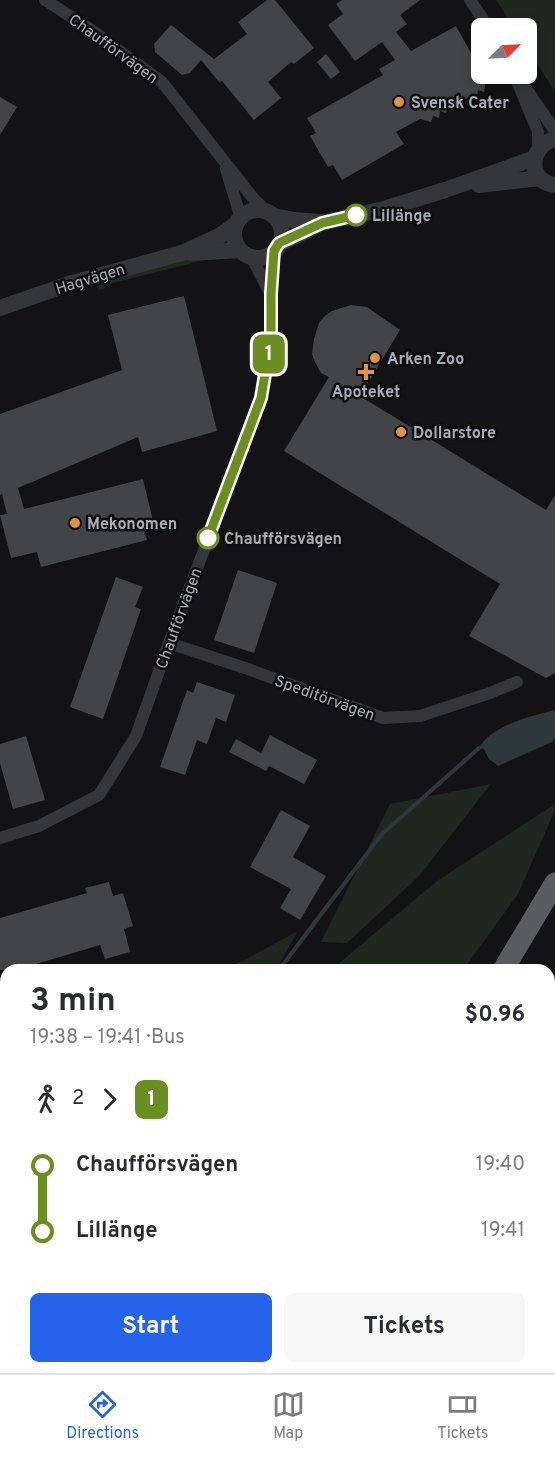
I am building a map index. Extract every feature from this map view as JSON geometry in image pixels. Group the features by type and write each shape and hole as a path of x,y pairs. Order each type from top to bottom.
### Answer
{"highway":[{"path":"507,964 555,884"},
{"path":"518,964 555,905"}],"street":[{"name":"Chaufförvägen","path":"45,0 93,31 162,82 254,198 270,214"},
{"path":"470,0 482,18"},
{"path":"519,84 538,132 535,166 550,185"},
{"path":"522,84 555,131"},
{"path":"322,223 294,220 259,210 250,211 238,221 234,230 234,239 245,253 262,257 322,223 384,209 446,190 536,153 547,141 555,139"},
{"name":"Chaufförvägen","path":"223,159 237,205 238,221"},
{"path":"446,190 550,185"},
{"path":"270,214 279,223 281,231 276,247"},
{"name":"Hagvägen","path":"0,308 69,284 182,253 221,235 238,221"},
{"name":"Chaufförvägen","path":"0,838 39,826 99,795 136,736 261,398 271,338 271,294 276,247"},
{"name":"Hagvägen","path":"182,253 245,253"},
{"name":"Chaufförvägen","path":"245,253 271,294"},
{"name":"Speditörvägen","path":"169,643 382,718 420,716 517,682"}],"shaded area":[{"path":"496,0 555,0 555,92 537,64 537,18 508,18"},
{"path":"190,258 204,260 113,283 99,291 97,287 105,281"},
{"path":"555,710 555,738 552,742 498,766 489,759 484,749 479,748 485,740 502,727"},
{"path":"491,784 419,876 347,943 321,942 390,804"},
{"path":"555,804 555,810 518,894 467,964 338,964 437,881"},
{"path":"298,931 279,964 237,964"}],"building":[{"path":"267,0 275,0 314,48 294,64 291,62 268,82 281,98 254,120 222,81 219,82 201,60 190,73 182,75 155,52 154,44 171,25 214,59 247,34 238,22"},
{"name":"Svensk Cater","path":"342,0 420,0 400,15 407,24 396,32 411,51 456,26 471,53 471,84 485,84 484,92 478,90 477,96 471,94 469,100 463,98 462,105 456,103 453,109 448,107 446,113 440,111 439,118 433,116 431,122 420,119 396,132 404,144 342,180 333,165 328,167 310,136 316,133 307,118 383,75 379,69 395,60 382,42 355,61 328,25 343,14 336,4"},
{"path":"326,54 340,72 331,79 317,62"},
{"path":"0,97 17,107 0,135"},
{"path":"184,296 217,431 142,452 138,437 18,488 24,509 143,479 153,521 142,524 147,540 41,567 37,552 11,558 0,515 7,514 2,494 0,495 0,414 122,370 108,315"},
{"path":"351,305 367,307 400,330 360,396 546,510 555,495 555,673 546,678 469,636 500,584 284,451 329,377 321,373 312,354 319,323 332,311"},
{"path":"238,570 277,583 254,653 214,640"},
{"path":"116,577 143,587 135,607 141,609 103,719 70,707"},
{"path":"197,682 235,695 226,722 216,718 207,744 197,740 185,775 160,767 187,690 193,693"},
{"path":"270,735 317,760 304,784 269,766 266,771 229,752 236,739 261,753"},
{"path":"26,736 45,800 13,809 0,763 0,744"},
{"path":"281,810 310,826 293,857 326,876 300,920 280,908 291,889 250,867"},
{"path":"109,882 113,896 123,893 133,926 124,929 130,952 105,959 100,945 36,964 0,964 0,918 87,893 85,888"}],"waterway":[{"path":"284,964 381,835 479,748"}],"bus line":[{"name":"1","path":"208,538 261,398 271,338 274,251 279,243 322,223 356,215"}],"place":[{"name":"Svensk Cater","path":"399,102"},
{"name":"Lillänge","path":"356,215"},
{"name":"Arken Zoo","path":"375,358"},
{"name":"Apoteket","path":"366,372"},
{"name":"Dollarstore","path":"401,432"},
{"name":"Mekonomen","path":"75,523"},
{"name":"Chaufförsvägen","path":"208,538"}]}
